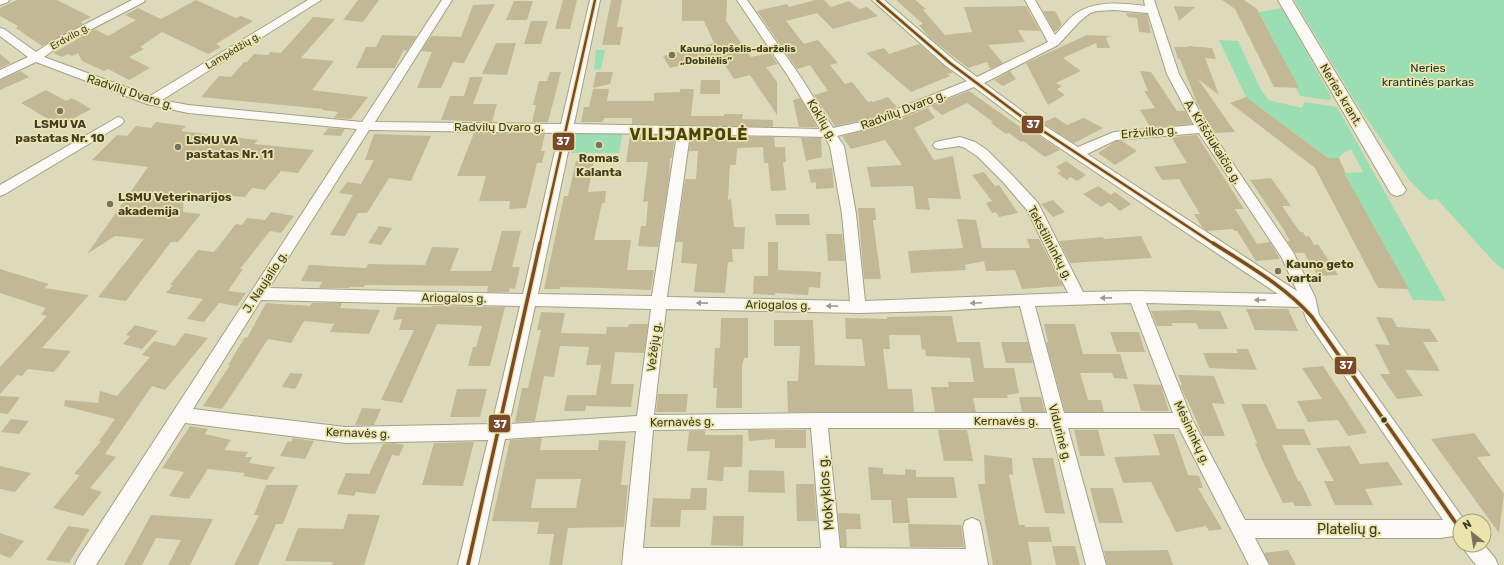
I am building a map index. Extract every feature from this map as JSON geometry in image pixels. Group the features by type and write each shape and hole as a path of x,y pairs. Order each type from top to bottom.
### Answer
{"main road":[{"name":"Neries krant.","path":"1285,0 1397,190"}],"street":[{"path":"0,2 4,0"},
{"name":"Erdvilo g.","path":"0,75 36,57 55,44 140,0"},
{"name":"Lampėdžių g.","path":"151,101 316,0"},
{"name":"J. Naujalio g.","path":"85,565 257,294 447,0"},
{"path":"468,565 595,0"},
{"name":"Koklių g.","path":"742,0 794,76 837,146 849,214 858,307"},
{"path":"877,0 944,59 974,82 1077,153 1276,284 1299,302 1312,317"},
{"path":"1030,0 1054,43"},
{"name":"Radvilų Dvaro g.","path":"0,31 44,62 151,101 188,109 365,126 830,133 849,130 874,123 1006,68 1054,43 1080,15 1088,10 1101,7 1150,5"},
{"name":"A. Kriščiukaičio g.","path":"1150,5 1173,74 1202,128 1288,256 1307,297 1312,317 1452,518"},
{"path":"0,191 118,121"},
{"name":"Eržvilko g.","path":"1077,153 1114,136 1202,128"},
{"name":"Vežėjų g.","path":"633,561 645,423 659,302 684,130"},
{"name":"Tekstilininkų g.","path":"940,145 960,141 970,145 982,153 1008,179 1033,207 1079,298"},
{"path":"1276,284 1292,279 1297,274"},
{"name":"Ariogalos g.","path":"257,294 858,307 1136,297 1219,300 1275,300 1299,302"},
{"name":"Mėsininkų g.","path":"1136,297 1184,421 1259,565"},
{"name":"Vidurinė g.","path":"1026,300 1096,565"},
{"name":"Kernavės g.","path":"180,415 346,435 498,432 645,423 819,420 1184,421"},
{"name":"Mokyklos g.","path":"819,420 831,561"},
{"path":"633,561 978,561 972,527"},
{"name":"Platelių g.","path":"1240,529 1452,528"},
{"path":"1478,553 1488,565"}],"green space":[{"name":"Neries krantinės parkas","path":"1294,0 1504,0 1504,270 1494,262 1437,199 1429,200 1409,180 1358,106"},
{"path":"1282,8 1332,98 1328,100 1300,96 1296,88 1298,88 1259,12"},
{"path":"1219,40 1238,41 1261,90 1269,100 1302,108 1305,102 1337,107 1446,301 1413,300 1344,173 1363,172 1351,149 1342,154 1339,158 1328,158 1246,97"},
{"path":"596,50 605,50 601,69 594,70"},
{"path":"575,132 623,132 619,153 571,153"}],"building":[{"path":"17,0 57,0 91,17 81,22 83,24 42,46 16,28 18,26 0,16 0,8"},
{"path":"196,0 236,18 241,16 253,21 216,44 221,47 208,54 162,32 140,47 144,49 129,57 150,68 129,80 108,69 104,71 82,61 78,53 72,56 68,54 62,57 53,53 95,29 108,36 136,20 125,15 138,8 161,19"},
{"path":"358,0 379,0 363,22 343,20"},
{"path":"563,0 577,0 570,29 555,29"},
{"path":"611,0 622,0 617,27 623,27 620,45 602,45"},
{"path":"682,0 727,0 726,21 751,57 770,53 778,64 766,67 777,82 777,115 750,75 734,79 719,56 670,68 663,56 714,43 704,21 682,21"},
{"path":"815,0 824,0 831,7 849,1 859,9 867,7 878,16 833,29 817,13 786,21 804,44 818,40 838,63 830,65 845,84 852,82 868,102 873,102 888,97 897,107 870,119 835,126 814,95 828,91 810,65 797,69 757,11 787,4 789,7"},
{"path":"896,0 915,0 926,9 923,10 945,35 972,32 964,7 1026,6 1040,31 1018,30 1025,42 988,45 1003,63 990,69 987,62 968,68 930,38 919,25 923,24"},
{"path":"1222,0 1244,0 1257,9 1299,88 1274,87 1235,9"},
{"path":"514,1 533,1 527,20 506,20"},
{"path":"495,4 464,63 453,62 441,88 417,88 432,52 421,51 431,36 461,37 473,5"},
{"path":"1174,6 1195,7 1179,21"},
{"path":"1043,11 1055,11 1062,24 1057,31 1054,31"},
{"path":"1126,13 1147,14 1151,33 1139,32 1137,18 1128,17"},
{"path":"313,17 335,19 301,58 334,61 312,90 368,97 351,119 334,118 338,112 322,110 323,109 201,97 219,76 231,77 244,62 247,62 254,54 268,55 270,52 281,53"},
{"path":"531,21 548,21 541,44 524,44"},
{"path":"382,35 417,36 407,51 404,50 395,68 356,68 366,47 376,47"},
{"path":"1087,35 1111,36 1106,38 1110,48 1097,48 1096,43 1063,58 1081,71 1056,83 1062,86 1057,89 1065,95 1048,105 1026,63"},
{"path":"496,43 516,43 507,75 482,74"},
{"path":"919,44 953,73 947,74 950,76 911,92 866,53 884,48 889,54"},
{"path":"1188,46 1212,48 1216,59 1205,58 1219,95 1198,79 1235,132 1214,133 1197,103 1174,47"},
{"path":"0,54 11,63 0,68"},
{"path":"21,71 29,77 0,90 0,80"},
{"path":"1010,71 1016,79 1003,86 994,80"},
{"path":"1140,71 1151,72 1177,111 1185,111 1192,124 1150,127 1140,110 1155,108 1144,91 1148,91"},
{"path":"550,72 561,72 548,122 532,122 536,105 533,105 539,81 547,81"},
{"path":"596,72 613,72 610,84 593,88"},
{"path":"470,77 483,77 473,104 497,104 492,122 441,120 450,96 464,96"},
{"path":"701,80 720,80 720,94 700,94"},
{"path":"593,89 609,89 607,101 654,101 654,93 680,92 680,89 694,89 691,116 724,116 724,114 743,114 742,119 773,120 773,127 632,124 632,118 604,118 603,122 581,122 584,107 589,107"},
{"name":"LSMU VA pastatas Nr. 10","path":"46,90 66,101 72,98 91,109 60,126 21,103"},
{"path":"969,91 1026,131 1029,129 1060,150 1045,157 1023,141 1021,142 1009,133 1006,134 991,123 993,122 967,103 942,115 931,106"},
{"path":"1246,97 1328,158 1339,158 1346,174 1344,173 1409,289 1378,288 1315,168 1230,103"},
{"path":"800,98 817,127 799,127 793,100"},
{"path":"928,108 935,118 914,128 934,160 953,156 961,199 928,198 930,210 916,209 913,186 871,187 867,167 902,165 885,140 851,149 842,136 878,127"},
{"path":"1055,117 1067,125 1084,118 1103,128 1074,143 1042,123"},
{"path":"156,122 186,126 181,131 258,140 254,144 314,150 298,173 281,171 265,190 252,188 245,197 184,193 183,212 201,214 178,242 171,242 126,301 98,297 144,239 115,236 87,254 148,167 92,160 117,135 127,136 136,126 151,128"},
{"path":"328,128 345,129 341,136 323,135"},
{"path":"474,133 545,134 541,151 545,151 542,163 537,163 526,208 509,209 510,201 479,201 486,176 457,176"},
{"path":"374,134 431,136 411,181 389,178 367,213 358,213 345,236 330,235 353,195 339,193 347,182 361,184 374,160 365,160"},
{"path":"630,135 675,135 672,158 670,158 669,179 658,247 638,246 641,226 646,226 648,201 643,202 648,162 626,162"},
{"path":"1197,135 1244,209 1235,209 1257,244 1270,242 1280,259 1256,261 1237,231 1234,231 1233,229 1207,231 1202,227 1194,214 1200,214 1179,179 1162,180 1154,167 1187,163 1171,137"},
{"path":"691,136 774,137 775,147 785,147 786,162 783,162 786,190 771,191 768,163 764,163 763,147 737,148 736,165 730,165 728,200 731,199 734,227 745,227 744,249 732,249 733,262 728,262 725,293 694,292 697,264 681,263 683,242 676,242 685,179 696,179 698,151 689,151"},
{"path":"801,138 821,138 822,157 806,161"},
{"path":"1116,141 1122,141 1137,151 1115,165 1098,153"},
{"path":"576,161 594,161 588,192 606,191 605,203 602,203 594,240 631,240 627,270 654,270 651,290 560,287 560,289 544,289 564,196 568,196"},
{"path":"1066,161 1086,175 1077,181 1070,177 1067,180 1057,173 1061,171 1056,167"},
{"path":"832,168 834,188 816,189 816,182 811,183 808,170"},
{"path":"984,172 995,186 999,185 1018,213 999,217 996,212 992,213 986,203 992,201 972,175"},
{"path":"1271,178 1291,206 1282,206 1300,232 1303,232 1306,237 1309,236 1314,245 1318,244 1338,275 1318,276 1304,253 1295,253 1287,241 1290,241 1286,233 1250,180"},
{"path":"1098,186 1111,195 1115,192 1131,204 1120,211 1109,202 1101,207 1083,194"},
{"path":"1053,200 1065,212 1053,217 1041,204"},
{"path":"858,208 875,208 876,220 873,220 881,279 864,279"},
{"path":"271,212 294,216 281,233 270,231 240,269 243,269 228,291 246,293 237,306 219,303 204,322 187,319 203,299 166,293 173,285 170,285 198,250 214,252 236,224 242,225 247,218 265,220"},
{"path":"775,214 809,214 810,225 776,225"},
{"path":"957,219 976,220 982,248 1030,248 1027,239 1039,239 1063,286 1022,289 1015,270 986,271 984,261 965,265 966,270 911,273 908,251 963,248"},
{"path":"379,226 392,228 381,245 368,243"},
{"path":"502,231 521,231 512,267 520,267 515,289 510,288 509,292 487,292 488,286 365,285 364,287 349,288 319,288 322,282 301,281 309,265 366,268 368,264 425,265 432,247 459,248 450,271 491,271"},
{"path":"826,234 842,234 845,261 828,261"},
{"path":"1141,236 1152,258 1070,263 1059,241 1103,237 1104,239"},
{"path":"768,242 778,242 778,270 821,272 820,288 809,287 808,295 775,293 775,295 753,294 754,276 768,276"},
{"path":"0,269 49,284 44,288 89,295 42,348 71,351 54,372 28,369 22,376 17,375 0,394 0,367 47,316 41,314 46,308 0,293"},
{"path":"266,303 310,306 312,303 342,303 340,308 380,310 369,334 330,332 334,324 304,321 291,343 268,339 222,409 203,406 230,365 228,365 245,337 247,338"},
{"path":"397,307 505,307 490,366 468,366 473,347 476,347 482,326 437,324 402,403 381,400 414,330 399,330 402,319 393,320"},
{"path":"1246,309 1288,309 1298,331 1255,330"},
{"path":"1151,311 1220,311 1228,329 1199,329 1196,323 1171,323 1173,326 1157,326"},
{"path":"541,312 565,313 561,333 606,334 607,327 628,327 629,324 648,324 644,353 615,352 611,384 634,384 631,407 586,406 585,411 564,411 567,395 596,395 601,365 586,365 589,347 560,346 554,377 544,376 535,421 515,422 522,388 528,388 541,330 537,330"},
{"path":"952,316 957,342 980,342 984,368 1014,368 1019,393 1007,395 1008,398 973,398 976,412 935,412 931,387 949,387 948,382 974,382 970,358 926,356 925,349 922,350 920,335 889,335 890,349 883,349 888,389 912,389 914,412 788,412 787,381 798,381 800,346 774,346 774,320 813,320 815,365 865,366 862,339 846,339 845,318 887,319 887,317"},
{"path":"1376,317 1392,318 1397,327 1430,329 1438,342 1423,342 1440,371 1405,370 1423,396 1397,399 1380,374 1390,374 1375,344 1390,345"},
{"path":"721,318 748,318 748,358 744,358 742,365 742,408 716,408 717,388 713,388 715,348 720,348"},
{"path":"1044,324 1075,324 1083,354 1120,354 1128,379 1114,378 1112,373 1080,373 1088,400 1101,400 1104,412 1065,412 1046,342 1048,342"},
{"path":"135,325 158,331 142,349 123,344 130,336 126,335"},
{"path":"1110,332 1139,332 1145,352 1117,352"},
{"path":"185,333 208,338 165,390 152,386 105,454 116,457 90,488 102,492 83,516 53,508 80,475 74,474 101,441 99,441 115,419 64,406 65,400 98,403 100,391 117,396 150,357 142,355 154,341 175,346"},
{"path":"1001,342 1028,342 1033,363 1006,363"},
{"path":"1236,349 1248,349 1257,370 1209,368 1203,353 1238,353"},
{"path":"1323,366 1367,433 1348,436 1338,420 1308,422 1297,401 1322,399 1302,368"},
{"path":"290,373 303,374 295,389 282,387"},
{"path":"1178,375 1214,376 1225,404 1212,403 1225,436 1203,436 1180,385 1182,385"},
{"path":"1133,384 1161,385 1169,411 1141,411"},
{"path":"457,389 487,389 480,417 450,417"},
{"path":"658,394 688,394 686,412 656,412"},
{"path":"0,396 20,397 8,414 0,413"},
{"path":"1019,397 1041,397 1045,412 1022,412"},
{"path":"1241,404 1266,404 1277,429 1304,429 1311,445 1282,445 1298,481 1300,481 1312,506 1295,506 1293,502 1283,503 1263,462"},
{"path":"362,408 381,409 374,425 355,425"},
{"path":"11,419 29,421 19,434 1,432"},
{"path":"190,426 208,429 205,434 231,440 224,450 248,452 245,457 252,457 249,463 275,467 267,480 243,476 245,473 208,469 189,499 169,496 184,472 162,468"},
{"path":"748,430 806,430 806,448 775,448 775,439 749,441"},
{"path":"938,430 967,430 973,461 944,461"},
{"path":"1074,430 1098,430 1105,456 1080,456"},
{"path":"689,431 705,431 705,435 743,435 742,467 724,467 723,481 707,480 710,451 687,451"},
{"path":"1474,433 1491,456 1477,457 1504,494 1499,533 1492,523 1492,513 1485,513 1431,439"},
{"path":"1153,434 1174,434 1188,475 1199,476 1203,488 1198,488 1222,529 1209,531 1206,526 1176,532 1151,482 1123,483 1114,457 1160,455"},
{"path":"293,438 314,441 305,459 280,456 288,441 291,442"},
{"path":"542,438 540,450 598,450 599,440 626,441 621,485 628,485 624,527 568,528 562,565 549,565 554,534 537,534 539,522 492,521 510,440","holes":["536,479 581,479 576,508 531,508"]},
{"path":"474,442 463,486 422,485 434,443"},
{"path":"394,443 404,445 399,456 392,455 375,494 356,492 354,496 337,494 346,473 369,474 383,444"},
{"path":"1350,446 1360,464 1388,462 1403,485 1365,489 1373,505 1335,505 1324,481 1334,481 1316,448"},
{"path":"984,455 1012,458 1013,475 1009,474 1019,525 1025,525 1025,527 1049,527 1052,542 1028,542 1032,565 993,565 978,484 985,484"},
{"path":"1032,458 1053,458 1065,514 1045,513"},
{"path":"0,466 31,473 15,492 0,489"},
{"path":"868,467 883,468 883,474 905,475 905,469 916,470 916,477 954,477 957,498 907,498 910,523 893,523 891,500 871,500"},
{"path":"749,470 784,471 785,493 748,492"},
{"path":"796,484 814,484 817,521 797,521"},
{"path":"266,485 298,485 283,524 276,524 258,565 234,565 259,515 254,515"},
{"path":"691,488 707,488 706,510 681,510 680,527 650,527 653,498 690,499"},
{"path":"1090,488 1113,488 1123,523 1099,523"},
{"path":"838,513 860,514 861,529 846,529 847,547 841,547"},
{"path":"348,514 380,515 364,565 332,565 333,562 285,561 298,528 343,529"},
{"path":"151,515 213,519 190,565 168,565 181,540 156,538 142,565 124,565"},
{"path":"713,516 744,516 743,546 711,545"},
{"path":"908,524 961,525 964,547 910,547"},
{"path":"68,526 90,529 69,563 46,560"},
{"path":"0,533 24,541 10,558 0,554"},
{"path":"1052,546 1075,546 1080,565 1056,565"},
{"path":"1168,550 1173,565 1107,565 1104,551"},
{"path":"1288,550 1296,565 1270,565 1264,553"}],"transit line":[{"name":"37","path":"468,565 595,0"},
{"name":"37","path":"877,0 950,63 1022,117 1275,284 1299,302 1312,317 1452,518"}],"place":[{"name":"Kauno lopšelis-darželis „Dobilėlis“","path":"672,55"},
{"name":"LSMU VA pastatas Nr. 10","path":"60,111"},
{"name":"Romas Kalanta","path":"599,145"},
{"name":"LSMU VA pastatas Nr. 11","path":"178,147"},
{"name":"LSMU Veterinarijos akademija","path":"110,204"},
{"name":"Kauno geto vartai","path":"1278,271"}],"district":[{"name":"VILIJAMPOLĖ","path":"689,134"}]}
